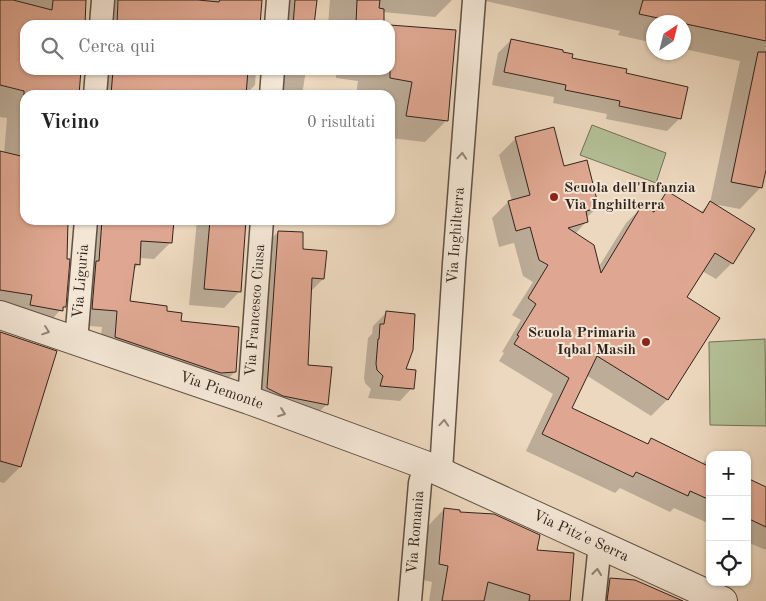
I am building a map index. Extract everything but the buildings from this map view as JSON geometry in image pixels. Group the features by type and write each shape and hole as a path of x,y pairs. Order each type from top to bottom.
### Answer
{"street":[{"path":"101,20 103,0"},
{"path":"276,20 278,0"},
{"name":"Via Inghilterra","path":"433,468 454,264 474,0"},
{"path":"96,90 97,75"},
{"path":"271,90 273,75"},
{"name":"Via Liguria","path":"76,342 86,225"},
{"name":"Via Francesco Ciusa","path":"249,400 262,225"},
{"name":"Via Piemonte","path":"0,315 249,400 433,468"},
{"name":"Via Pitz'e Serra","path":"433,468 722,601"},
{"name":"Via Romania","path":"410,601 420,483 433,468"},
{"path":"594,601 600,544"}],"green space":[{"path":"592,125 666,153 656,183 580,155"},
{"path":"765,339 766,426 710,425 709,342"}],"place":[{"name":"Scuola dell'Infanzia Via Inghilterra","path":"554,197"},
{"name":"Scuola Primaria Iqbal Masih","path":"646,342"}]}
